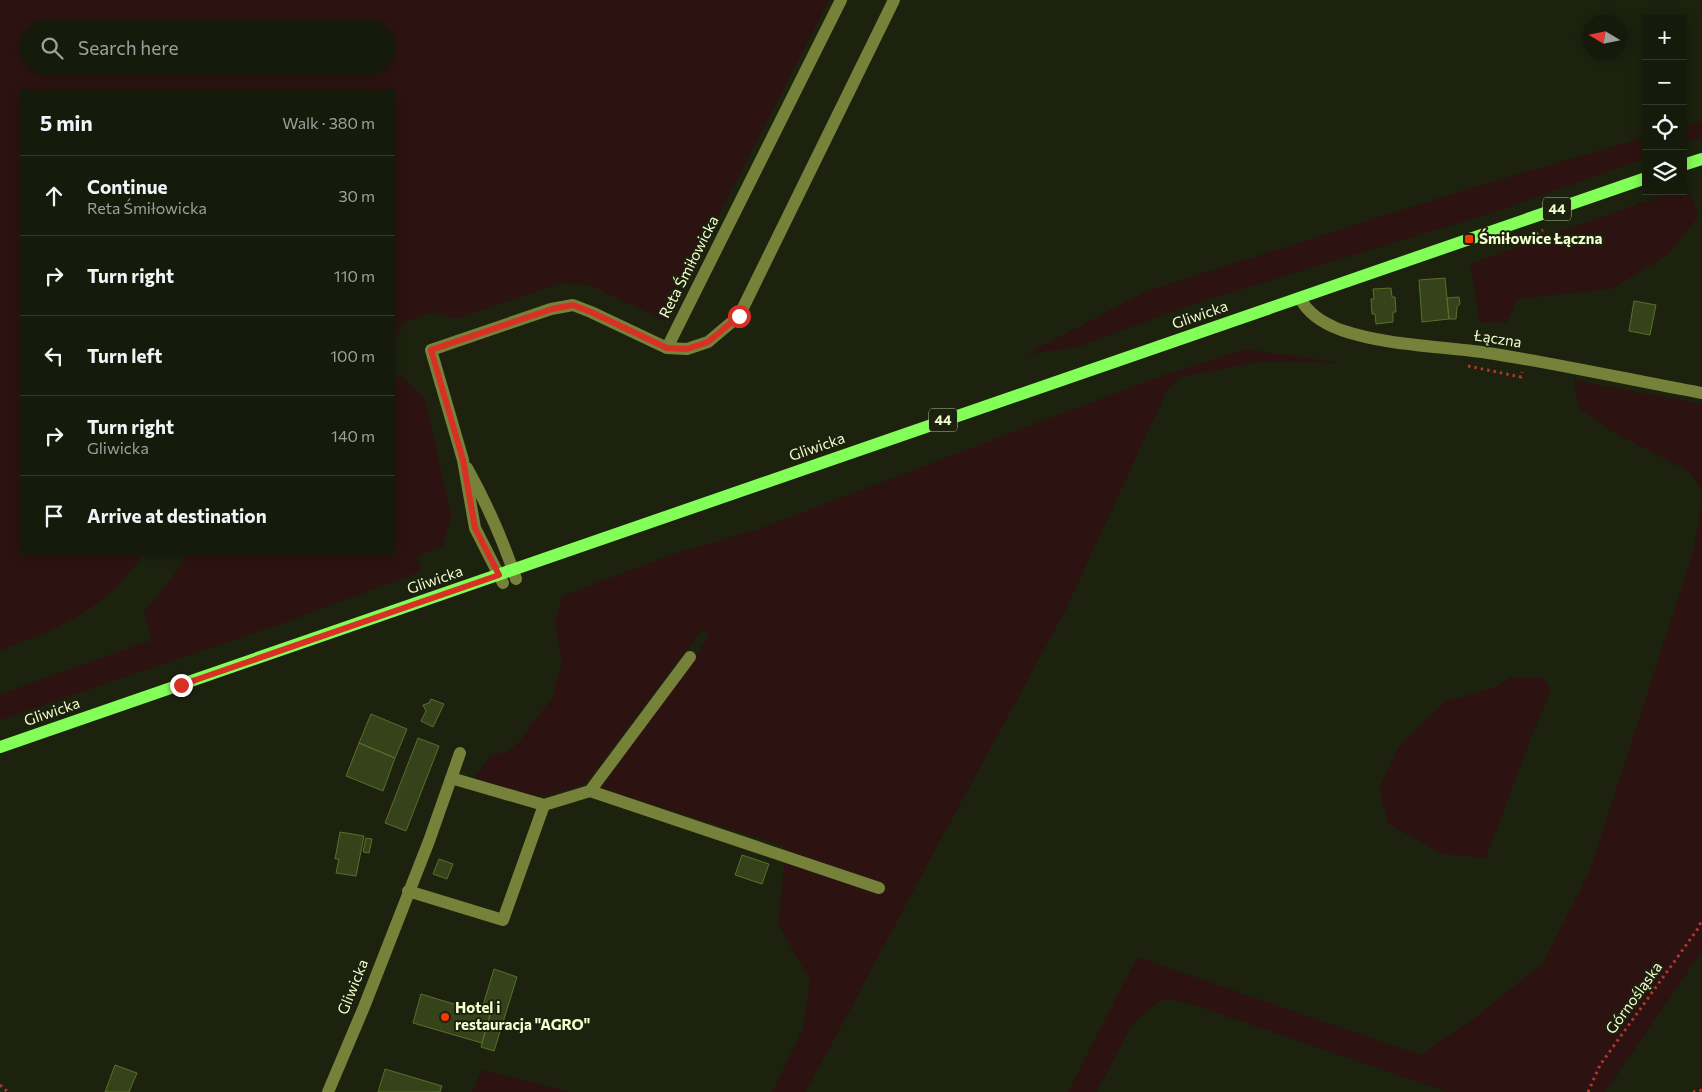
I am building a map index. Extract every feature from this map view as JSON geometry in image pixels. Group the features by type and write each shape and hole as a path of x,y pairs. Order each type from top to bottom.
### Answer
{"main road":[{"path":"1687,164 1702,159"},
{"name":"Gliwicka","path":"0,747 501,579 1642,179"}],"street":[{"name":"Reta Śmiłowicka","path":"667,348 841,0"},
{"path":"501,579 475,528 463,460 431,350 552,309 573,305 667,348 687,349 708,342 739,316 894,0"},
{"name":"Łączna","path":"1300,298 1304,305 1318,318 1350,332 1388,340 1506,356 1702,393"},
{"path":"463,460 486,502 514,574"},
{"path":"451,778 544,805 590,790 690,657"},
{"name":"Gliwicka","path":"328,1092 364,1007 429,841 460,753"},
{"path":"590,790 878,888"},
{"path":"408,891 503,920 544,805"}],"path":[{"name":"Górnośląska","path":"1588,1092 1600,1066 1697,930 1702,920"},
{"path":"0,1085 8,1092"},
{"path":"1693,1092 1702,1090"}],"shaded area":[{"path":"0,0 829,0 665,321 594,287 583,284 562,283 456,319 434,312 404,322 395,341 395,90 20,90 20,555 142,555 114,589 97,603 80,615 42,634 0,650"},
{"path":"1702,121 1702,137 1687,143 1687,125"},
{"path":"1642,138 1642,159 1498,211 1193,304 1078,347 1027,354 1147,291 1471,188"},
{"path":"1687,187 1699,215 1670,253 1612,289 1518,299 1507,322 1480,323 1470,264 1664,195 1687,195"},
{"path":"1245,349 1340,363 1263,361 1180,377 1167,390 1065,611 806,1092 772,1092 803,1029 810,980 778,924 786,847 601,788 710,635 702,630 585,784 545,796 469,788 489,756 508,751 520,741 552,699 562,662 555,623 562,596 670,555 756,530 1153,379"},
{"path":"401,376 425,398 451,515 443,546 417,556 422,571 295,619 0,720 0,694 152,640 144,611 168,584 186,555 395,555 395,379"},
{"path":"1574,380 1702,404 1702,491 1689,471 1611,431 1579,408"},
{"path":"1702,500 1702,951 1605,1092 1447,1092 1194,1005 1172,1000 1161,1000 1134,1022 1096,1092 1068,1092 1137,957 1420,1055 1472,1020 1544,962 1589,873 1693,553"},
{"path":"1510,677 1544,678 1551,691 1534,730 1486,858 1441,854 1388,823 1379,788 1399,746 1444,702 1494,688"},
{"path":"482,1070 570,1092 472,1092"}],"building":[{"path":"1445,278 1449,319 1422,322 1419,280"},
{"path":"1391,288 1392,297 1395,297 1396,312 1393,312 1393,322 1376,324 1375,314 1372,314 1371,299 1374,299 1373,289"},
{"path":"1459,297 1460,304 1457,307 1456,319 1449,319 1447,298"},
{"path":"1634,301 1656,305 1650,335 1629,331"},
{"path":"431,699 444,704 433,727 421,721 426,711 423,705 429,703"},
{"path":"371,714 407,729 395,758 359,743"},
{"path":"418,738 439,746 406,831 385,823"},
{"path":"359,743 395,758 383,791 346,776"},
{"path":"340,832 364,836 356,876 336,873 339,859 335,859"},
{"path":"366,838 372,839 369,853 363,852"},
{"path":"742,855 769,864 762,884 735,875"},
{"path":"439,859 453,864 447,879 433,874"},
{"path":"494,969 517,977 494,1051 481,1047 490,1015 481,1012"},
{"path":"421,994 490,1015 482,1043 413,1023"},
{"path":"115,1065 137,1073 129,1092 105,1092"},
{"path":"385,1069 442,1086 440,1092 378,1092"}],"place":[{"name":"Śmiłowice Łączna","path":"1469,239"},
{"name":"Hotel i restauracja \"AGRO\"","path":"445,1017"}],"route":[{"path":"181,685 499,575 475,528 463,460 431,350 552,309 573,305 667,348 687,349 708,342 739,316"}]}
